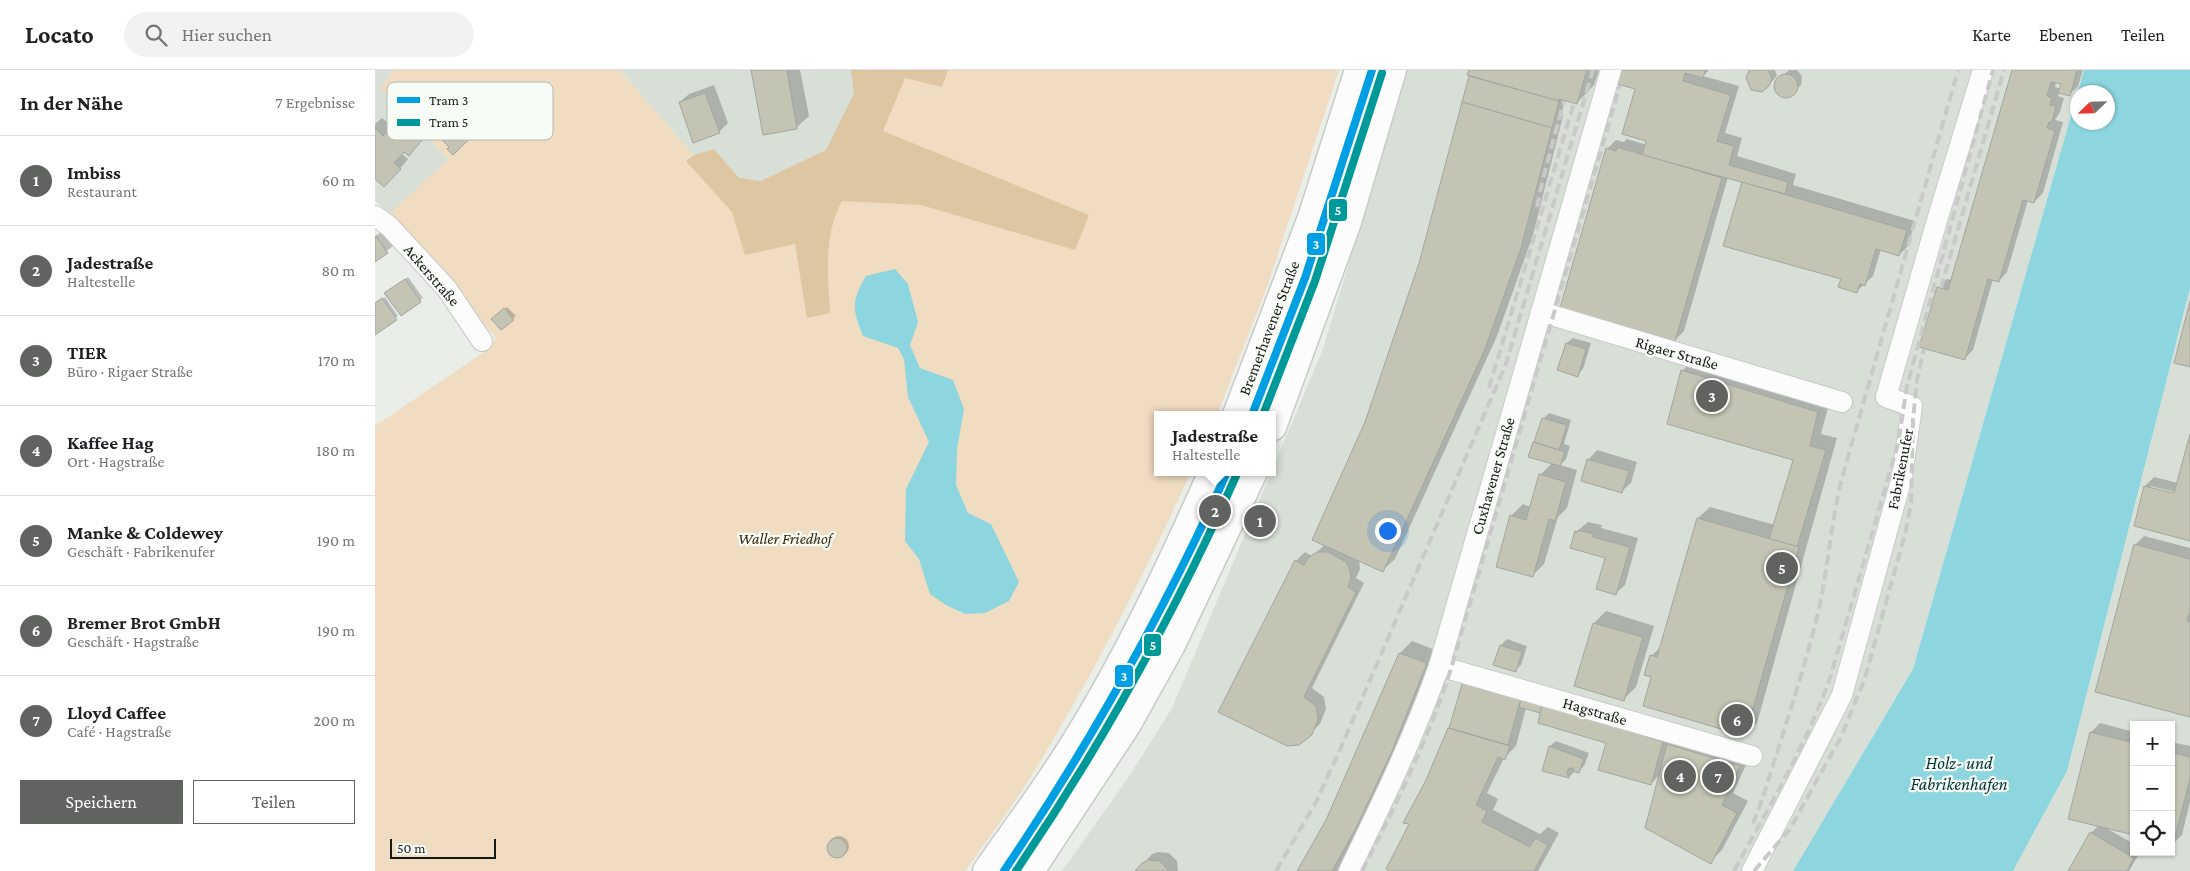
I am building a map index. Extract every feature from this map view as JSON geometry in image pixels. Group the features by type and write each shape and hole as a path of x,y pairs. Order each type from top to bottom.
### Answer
{"main road":[{"name":"Bremerhavener Straße","path":"1238,411 1311,218 1358,70"},
{"path":"1276,419 1348,222 1393,70"},
{"path":"986,871 1062,762 1092,712 1148,608 1210,476"},
{"path":"1031,871 1066,821 1132,716 1177,636 1252,476"}],"street":[{"name":"Cuxhavener Straße","path":"1349,871 1392,784 1418,723 1439,666 1611,70"},
{"name":"Fabrikenufer","path":"1752,871 1842,696 1902,477 1912,406 1886,397 1983,70"},
{"name":"Ackerstraße","path":"375,216 389,226 447,289 482,341"},
{"name":"Rigaer Straße","path":"1541,312 1842,402"},
{"name":"Hagstraße","path":"1439,666 1752,756"}],"shaded area":[{"path":"375,70 395,70 380,88 387,95 387,140 431,140 449,159 390,213 375,201"},
{"path":"620,70 872,70 824,168 739,208"},
{"path":"851,70 948,70 942,87 905,78 883,131 1089,215 1075,250 921,205 842,201 836,214 829,242 830,313 807,318 795,244 745,255 732,212 686,161 694,155 714,149 739,178 761,181 826,150 854,93"},
{"path":"1366,70 1388,70 1270,411 1245,411"},
{"path":"1407,70 2084,70 2080,85 2070,85 2070,119 1913,669 1793,871 1062,871 1126,781 1172,708 1270,476 1276,476 1276,461 1323,349"},
{"path":"2190,288 2190,871 2013,871 2067,771"},
{"path":"1217,476 1244,476 1152,667 1022,871 995,871"}],"green space":[{"name":"Waller Friedhof","path":"395,70 620,70 739,208 824,168 872,70 1339,70 1267,287 1219,411 1154,411 1154,476 1189,476 1173,511 1135,589 1074,703 1015,802 965,871 375,871 375,426 490,348 496,338 390,213 449,159 431,140 553,140 553,82 387,82 387,95 380,88"}],"water":[{"name":"Holz- und Fabrikenhafen","path":"2084,70 2190,70 2190,288 2067,771 2013,871 1793,871 1913,669 2070,120 2070,130 2115,130 2115,85 2080,85"},
{"path":"895,269 908,284 918,322 910,345 920,368 953,380 964,409 957,449 956,485 968,513 991,524 1019,582 1009,601 985,613 965,614 946,605 930,594 919,559 905,541 906,489 929,442 908,397 904,359 898,348 863,336 855,312 858,292 866,276"}],"building":[{"path":"751,70 787,70 797,129 763,135"},
{"path":"1469,70 1587,70 1577,104 1559,99 1559,101 1467,75"},
{"path":"1621,70 1705,70 1703,78 1685,73 1683,81 1731,95 1717,141 1734,146 1729,165 1788,182 1785,194 1642,155 1646,141 1622,134 1635,89 1617,84"},
{"path":"1749,70 1768,70 1772,79 1769,86 1762,92 1751,90 1746,78"},
{"path":"2012,70 2077,70 2073,85 2070,85 2070,96 2058,93 2061,84 2051,82 2047,96 2052,98 2050,105 2056,106 2052,122 2049,122 2047,128 2055,131 2034,203 2023,200 1999,282 1988,279 1965,360 1919,347 1937,287 1948,290"},
{"path":"1786,74 1791,75 1797,81 1797,91 1791,97 1786,98 1781,97 1775,91 1774,86 1775,81 1781,75"},
{"path":"1469,76 1559,101 1552,128 1462,102"},
{"path":"705,93 720,133 693,143 679,102"},
{"path":"1462,102 1552,128 1521,248 1485,349 1383,572 1312,540 1365,422 1419,263"},
{"path":"375,128 383,136 387,131 387,140 422,140 409,156 404,152 394,163 401,169 384,187 375,179"},
{"path":"442,140 468,140 453,155 447,149 449,147"},
{"path":"1617,147 1722,178 1675,341 1560,308 1606,148 1616,151"},
{"path":"1742,182 1907,230 1899,256 1876,249 1865,286 1860,284 1857,293 1838,287 1841,279 1723,246"},
{"path":"375,237 388,253 375,262"},
{"path":"405,279 421,302 401,316 384,293"},
{"path":"382,298 397,320 375,335 375,303"},
{"path":"2190,301 2190,367 2174,363"},
{"path":"504,308 514,320 501,330 491,319"},
{"path":"1566,343 1586,349 1578,377 1557,370"},
{"path":"1681,370 1818,412 1810,446 1826,450 1797,547 1769,539 1793,460 1667,424"},
{"path":"1542,418 1567,425 1559,450 1534,442"},
{"path":"2190,434 2190,541 2134,526 2144,486 2174,493"},
{"path":"1533,442 1565,452 1560,466 1528,457"},
{"path":"1587,459 1629,471 1622,493 1581,481"},
{"path":"1539,474 1566,482 1555,521 1549,519 1533,577 1496,567 1510,515 1526,520"},
{"path":"1697,518 1799,547 1745,736 1643,706 1651,677 1644,675 1650,655 1657,657"},
{"path":"1578,530 1594,534 1593,537 1630,547 1616,595 1596,589 1605,558 1570,548 1575,531 1578,532"},
{"path":"2134,544 2190,559 2190,611 2187,621 2190,622 2190,717 2095,692"},
{"path":"1317,552 1328,552 1346,562 1350,570 1351,579 1348,587 1356,592 1304,697 1316,706 1318,719 1312,735 1299,745 1287,746 1218,712 1295,560 1304,565 1308,558"},
{"path":"1593,623 1643,637 1624,701 1574,686"},
{"path":"1500,645 1522,652 1516,672 1493,665"},
{"path":"1399,653 1427,663 1392,751 1357,826 1332,871 1297,871 1326,820"},
{"path":"1463,681 1521,698 1508,745 1449,728"},
{"path":"1521,699 1542,704 1540,713 1519,707"},
{"path":"1542,704 1663,742 1651,785 1598,770 1606,743 1538,723"},
{"path":"1448,728 1510,746 1505,760 1498,757 1476,805 1487,811 1482,822 1530,847 1535,838 1548,845 1534,871 1390,871 1386,869 1409,824 1403,823 1426,780"},
{"path":"2090,732 2130,742 2130,834 2068,819"},
{"path":"1667,744 1740,766 1722,805 1737,813 1711,864 1645,828"},
{"path":"1549,746 1584,759 1579,773 1575,772 1573,768 1569,768 1567,772 1569,778 1542,771"},
{"path":"2175,753 2190,757 2190,779 2175,837"},
{"path":"2090,832 2134,858 2127,871 2068,871"},
{"path":"837,838 844,841 847,848 844,855 837,858 830,855 827,848 830,841"},
{"path":"1148,860 1160,861 1169,871 1135,871 1142,863"}],"railway":[{"path":"1276,871 1316,802 1343,743 1506,364 1593,70"},
{"path":"1753,824 1810,643 1820,603 1842,478 1958,70"},
{"path":"1734,871 1810,728 1830,678 1898,444 1907,386 1993,70"},
{"path":"1941,288 2004,70"},
{"path":"1362,871 1411,772 1451,669 1620,85"},
{"path":"1537,207 1564,101"},
{"path":"1489,388 1574,103"},
{"path":"1754,871 1790,829 1841,737 1865,678 1905,534 1911,503 1913,420 1917,380 1924,349"}],"tram line":[{"name":"3","path":"1254,411 1305,278 1372,70"},
{"name":"5","path":"1265,411 1315,281 1382,73"},
{"name":"3","path":"1004,871 1066,775 1124,676 1178,576 1225,476"},
{"name":"5","path":"1016,871 1078,776 1135,679 1187,579 1236,476"}],"place":[{"name":"TIER","path":"1712,396"},
{"name":"Jadestraße","path":"1215,511"},
{"name":"Imbiss","path":"1260,521"},
{"name":"Manke & Coldewey","path":"1782,568"},
{"name":"Bremer Brot GmbH","path":"1737,720"},
{"name":"Kaffee Hag","path":"1680,776"},
{"name":"Lloyd Caffee","path":"1718,777"}]}
